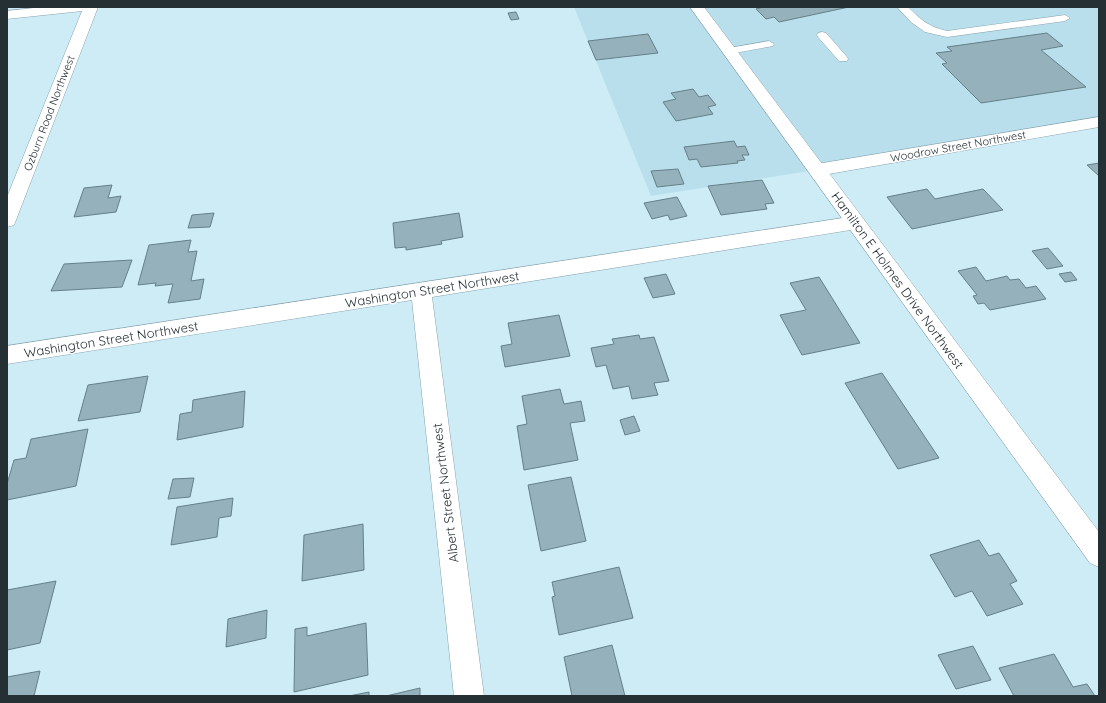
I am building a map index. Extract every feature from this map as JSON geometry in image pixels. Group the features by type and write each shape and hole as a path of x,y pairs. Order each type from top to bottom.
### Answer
{"street":[{"path":"7,15 82,7"},
{"name":"Ozburn Road Northwest","path":"7,220 91,7"},
{"name":"Hamilton E Holmes Drive Northwest","path":"697,7 1099,554"},
{"name":"Woodrow Street Northwest","path":"817,170 1099,122"},
{"name":"Washington Street Northwest","path":"7,355 856,223"},
{"name":"Albert Street Northwest","path":"421,290 469,696"}],"lane":[{"path":"902,7 915,20 929,30 947,34 1064,18"},
{"path":"822,35 843,59"},
{"path":"729,51 769,44"}],"shaded area":[{"path":"574,7 1099,7 1099,125 651,196"}],"building":[{"path":"763,7 849,7 779,22 774,17 766,19 756,9"},
{"path":"516,12 519,19 511,20 508,13"},
{"path":"1047,33 1063,46 1041,50 1086,87 981,103 942,64 947,63 936,53 952,51 947,47"},
{"path":"648,34 658,53 596,60 588,41"},
{"path":"693,89 699,97 708,95 716,105 708,107 713,114 676,121 663,102 676,99 671,93"},
{"path":"734,141 737,147 745,146 749,155 742,155 745,160 737,161 738,163 701,167 697,159 689,160 684,147"},
{"path":"1099,163 1099,176 1087,165"},
{"path":"678,169 684,184 657,187 651,171"},
{"path":"762,180 774,203 765,204 767,209 721,215 708,186"},
{"path":"112,185 108,198 121,196 116,212 74,217 84,188"},
{"path":"927,189 935,199 983,189 1003,210 912,229 887,197"},
{"path":"677,197 687,216 670,220 668,215 652,219 644,203"},
{"path":"214,213 210,227 188,228 192,215"},
{"path":"459,213 463,237 441,241 442,244 406,250 406,247 395,248 393,223"},
{"path":"191,240 188,252 197,251 191,281 204,279 200,299 168,303 173,284 155,286 156,283 138,285 149,245"},
{"path":"1048,248 1063,266 1047,269 1032,251"},
{"path":"132,260 122,287 51,291 64,264"},
{"path":"976,267 986,281 1007,276 1010,280 1019,279 1026,288 1036,286 1046,299 990,310 984,303 978,304 973,296 977,295 958,271"},
{"path":"1071,272 1077,280 1065,282 1059,274"},
{"path":"666,274 675,294 653,298 644,278"},
{"path":"819,277 860,343 802,355 780,315 806,310 790,283"},
{"path":"559,315 570,356 505,367 501,346 512,344 508,323"},
{"path":"639,335 640,339 654,337 669,381 654,383 658,395 632,399 629,386 613,389 606,365 596,367 591,348 614,344 612,339"},
{"path":"882,373 939,458 898,469 845,383"},
{"path":"148,376 140,412 78,421 88,385"},
{"path":"560,389 564,404 581,401 585,421 570,423 578,460 524,470 517,426 527,424 522,396"},
{"path":"245,391 243,427 177,440 180,414 192,412 193,400"},
{"path":"634,416 640,431 625,435 620,420"},
{"path":"88,429 76,486 7,500 7,484 14,460 26,458 31,439"},
{"path":"571,477 586,541 541,551 528,485"},
{"path":"194,478 190,497 168,499 173,479"},
{"path":"233,498 231,516 219,518 217,537 171,545 177,507"},
{"path":"363,524 364,570 302,581 304,535"},
{"path":"979,540 989,556 999,553 1017,581 1010,584 1023,604 987,616 972,591 955,597 930,555"},
{"path":"619,567 633,618 559,635 552,597 555,596 552,582"},
{"path":"56,581 40,643 7,650 7,590"},
{"path":"267,610 266,638 226,647 228,619"},
{"path":"366,623 368,675 294,692 295,629 307,627 307,636"},
{"path":"612,645 625,696 572,696 564,657"},
{"path":"973,646 991,680 956,689 938,655"},
{"path":"1054,654 1073,687 1087,684 1095,696 1014,696 999,668"},
{"path":"40,671 34,696 7,696 7,677"},
{"path":"420,688 420,696 386,696"},
{"path":"369,692 369,696 349,696"}]}
